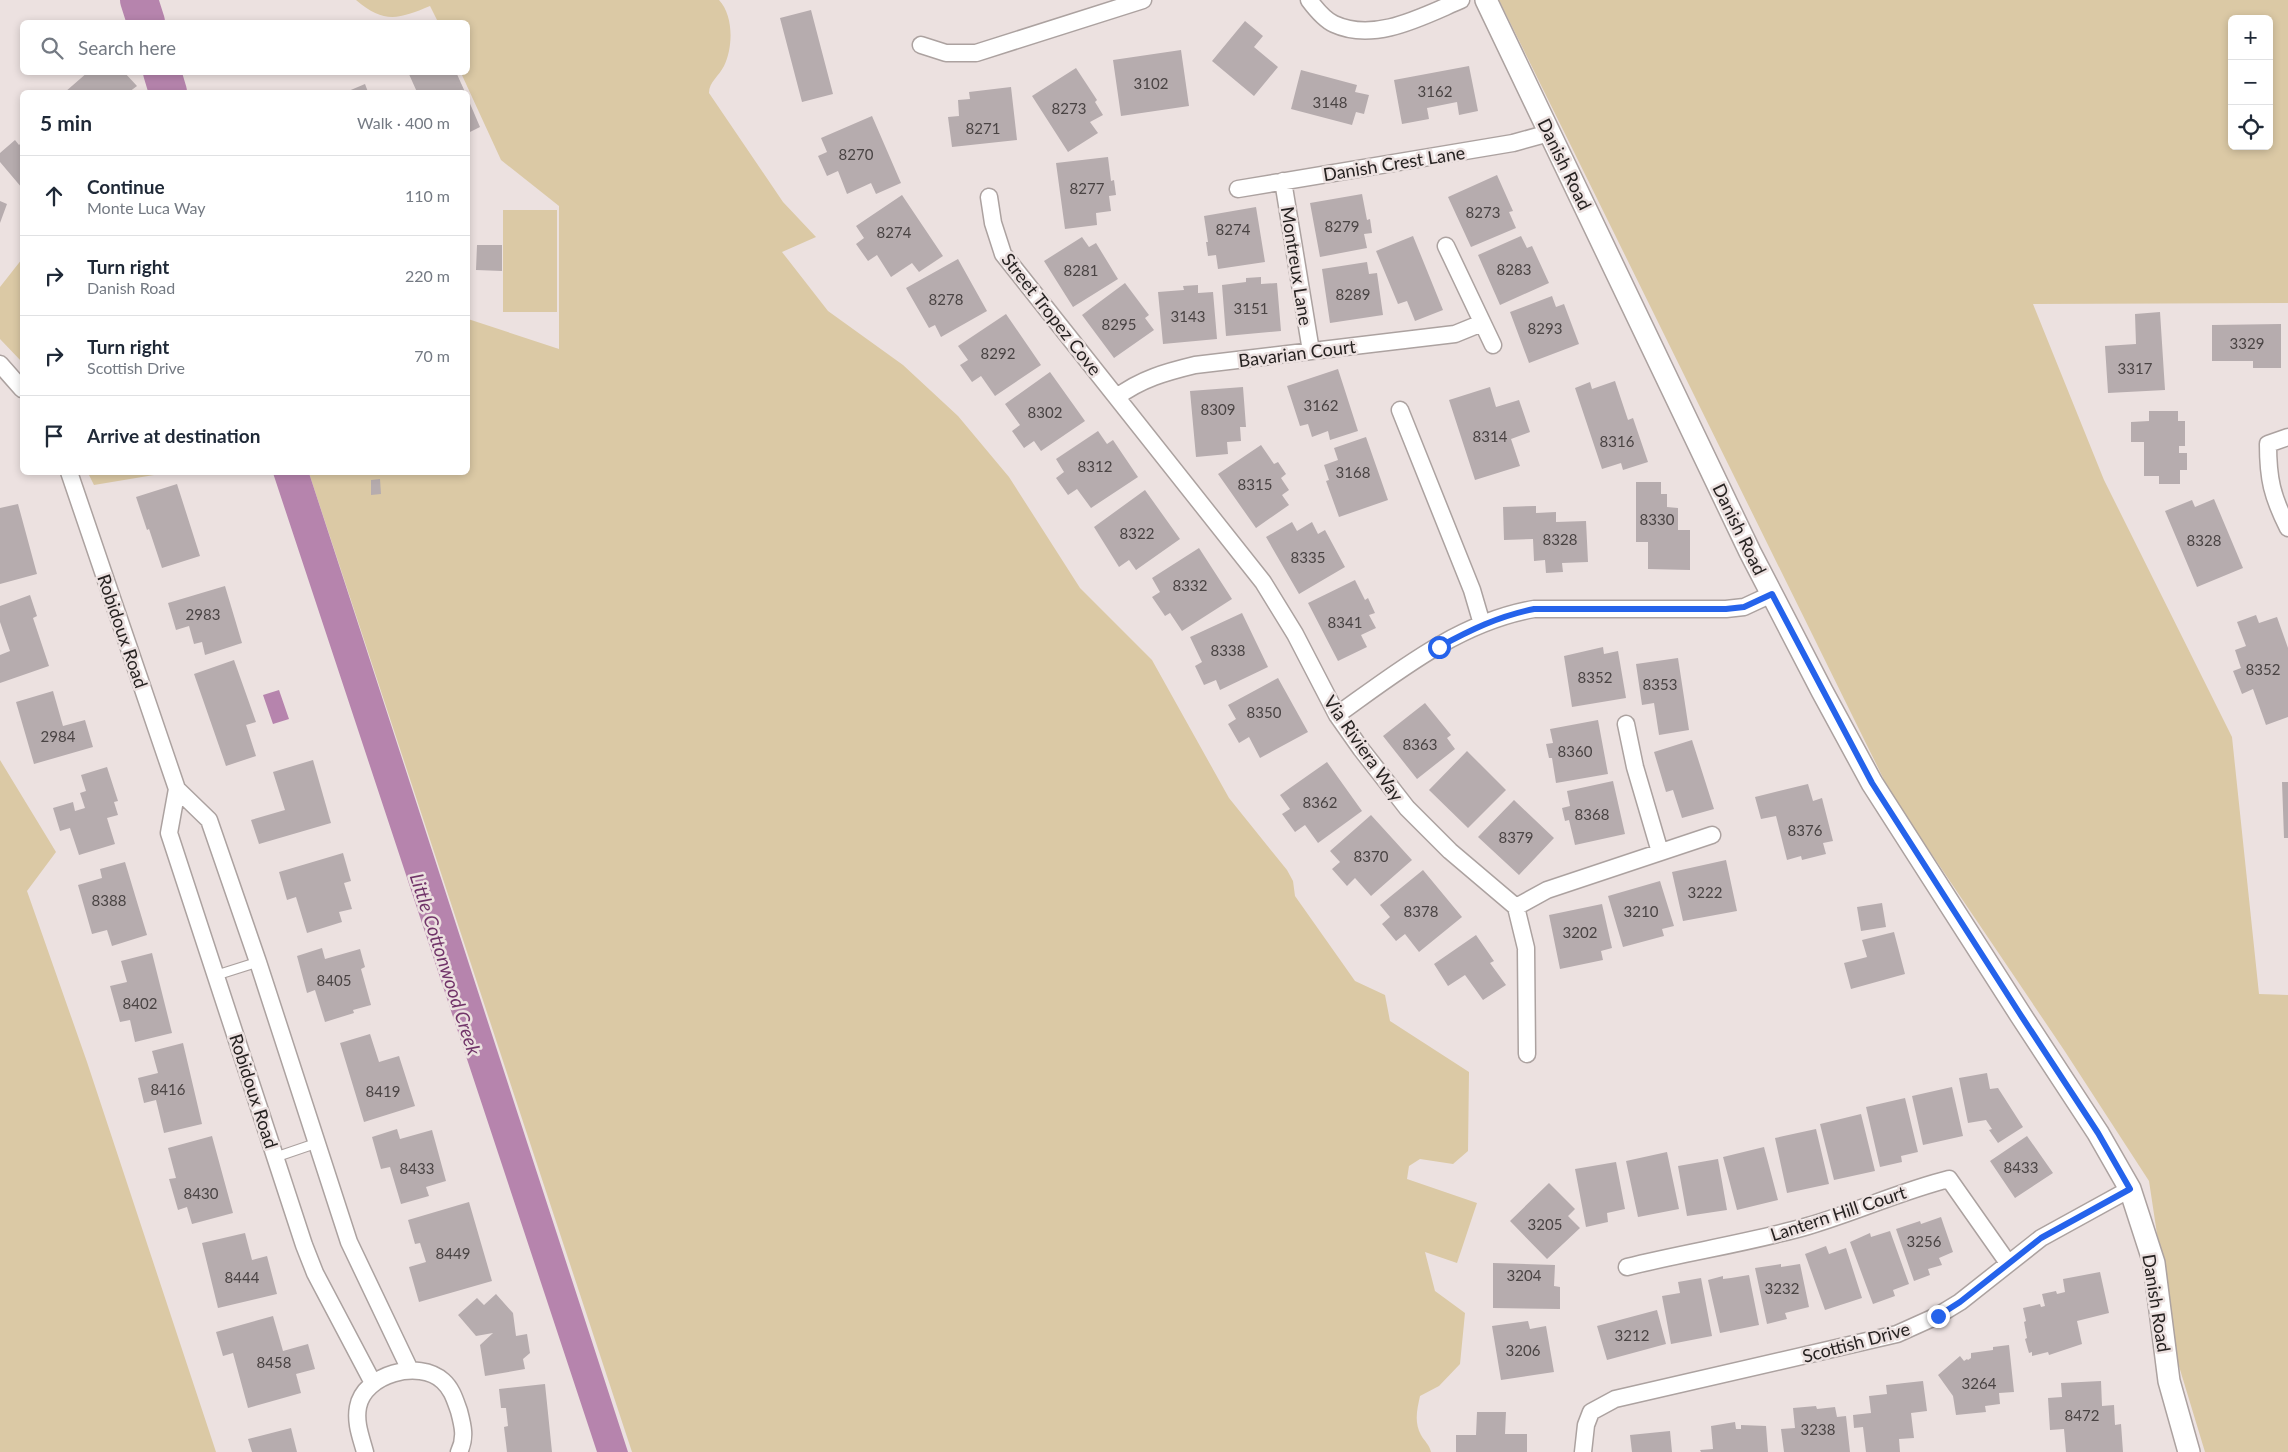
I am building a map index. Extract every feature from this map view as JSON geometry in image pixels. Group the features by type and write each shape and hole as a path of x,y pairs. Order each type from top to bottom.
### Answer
{"street":[{"path":"921,46 946,53 976,53 1143,0"},
{"path":"1309,0 1332,24 1356,31 1379,30 1415,19 1461,0"},
{"name":"Danish Road","path":"1486,0 1772,594 1872,783 2098,1133 2130,1189 2154,1263 2170,1381 2189,1452"},
{"name":"Danish Crest Lane","path":"1238,189 1513,143 1549,132"},
{"name":"Montreux Lane","path":"1283,181 1311,351"},
{"name":"Street Tropez Cove","path":"989,197 992,223 1003,254 1117,397"},
{"path":"1446,246 1492,345"},
{"name":"Bavarian Court","path":"1117,397 1134,384 1162,373 1195,365 1455,334 1482,323"},
{"path":"0,364 20,387"},
{"name":"Via Riviera Way","path":"1117,397 1263,582 1295,634 1337,715 1407,808 1450,851 1516,907"},
{"path":"1400,410 1472,590 1482,624"},
{"path":"2288,437 2268,444 2268,474 2276,502 2288,528"},
{"name":"Robidoux Road","path":"70,475 177,789 209,820 258,962 349,1242 410,1370"},
{"path":"1337,715 1416,658 1482,624 1512,613 1534,609 1726,609 1744,607 1772,594"},
{"path":"1626,724 1635,767 1660,852"},
{"name":"Robidoux Road","path":"177,789 169,833 315,1273 373,1383"},
{"path":"1527,1054 1526,948 1516,907 1547,890 1712,835"},
{"name":"Lantern Hill Court","path":"1627,1267 1776,1235 1811,1225 1915,1187 1949,1179 2008,1263"},
{"name":"Scottish Drive","path":"1584,1452 1586,1425 1591,1412 1615,1399 1897,1334 1938,1316 1960,1302 2041,1238 2130,1189"},
{"path":"365,1452 357,1424 358,1406 363,1393 373,1383 391,1374 410,1370 432,1373 453,1392 464,1428 463,1443 459,1452"}],"lane":[{"path":"217,975 258,962"},
{"path":"276,1157 317,1143"}],"shaded area":[{"path":"356,0 719,0 730,23 730,41 727,59 722,70 712,82 709,93 783,202 816,237 782,252 828,311 903,365 958,416 1009,477 1080,588 1152,660 1229,798 1287,870 1293,881 1295,896 1355,981 1385,995 1390,1021 1469,1072 1468,1151 1453,1164 1420,1159 1409,1166 1407,1179 1477,1203 1457,1263 1425,1252 1435,1291 1465,1313 1460,1364 1439,1386 1420,1396 1417,1425 1431,1452 632,1452 310,475 470,475 470,320 559,349 559,206 501,160 462,75 470,75 470,20 437,20 430,6 409,14 392,17 375,13"},
{"path":"1499,0 2288,0 2288,303 2033,304 2104,480 2232,737 2259,994 2288,995 2288,1452 2205,1452 2175,1353 2149,1181 2064,1050 1891,794"},
{"path":"503,210 557,210 557,312 503,312"},
{"path":"20,262 20,360 0,339 0,287"},
{"path":"89,475 154,475 94,485"},
{"path":"0,760 56,852 27,891 87,1062 216,1452 0,1452"}],"water":[{"path":"274,475 310,475 628,1452 597,1452"},
{"path":"279,690 289,719 273,724 263,695"}],"building":[{"path":"811,10 833,94 802,102 780,18"},
{"path":"1245,21 1263,36 1254,47 1278,67 1254,96 1212,61"},
{"path":"1181,50 1189,106 1121,116 1113,60"},
{"path":"1469,66 1478,111 1459,115 1457,102 1427,108 1429,119 1402,124 1394,80"},
{"path":"1076,68 1097,100 1095,102 1103,115 1090,122 1098,133 1068,152 1032,96"},
{"path":"1301,70 1357,85 1355,92 1369,95 1364,114 1356,112 1352,125 1291,109"},
{"path":"85,75 127,75 137,86 132,90 67,90"},
{"path":"409,75 457,75 464,90 416,90"},
{"path":"365,84 367,90 351,90"},
{"path":"1011,87 1017,140 952,147 948,117 959,116 958,100 970,99 969,92"},
{"path":"470,104 480,127 470,132"},
{"path":"872,116 901,183 876,194 871,183 847,194 838,171 827,176 818,156 827,152 821,138"},
{"path":"15,140 20,144 20,186 0,162 0,153"},
{"path":"1108,157 1111,181 1114,180 1116,195 1109,196 1111,211 1096,213 1097,225 1065,229 1056,163"},
{"path":"1497,175 1513,211 1509,212 1516,228 1471,247 1448,197"},
{"path":"1362,194 1367,220 1370,219 1372,233 1364,234 1367,248 1320,257 1310,203"},
{"path":"902,195 943,256 919,272 912,263 891,277 877,255 868,261 856,244 864,238 856,226"},
{"path":"0,201 7,204 0,223"},
{"path":"1256,207 1265,262 1218,269 1216,255 1208,256 1204,216"},
{"path":"1413,236 1443,310 1415,321 1407,301 1398,304 1376,251"},
{"path":"1521,236 1527,248 1532,246 1549,283 1500,305 1478,255"},
{"path":"1082,237 1089,247 1096,243 1118,279 1073,307 1044,261"},
{"path":"477,245 502,245 502,271 476,270"},
{"path":"958,259 987,311 941,337 935,325 929,328 906,288"},
{"path":"1367,262 1369,274 1377,273 1383,315 1330,323 1322,269"},
{"path":"1261,277 1261,284 1277,283 1281,331 1226,336 1222,285 1246,282 1246,278"},
{"path":"1125,283 1149,315 1145,318 1154,330 1114,358 1082,315"},
{"path":"1198,285 1198,293 1213,292 1217,339 1163,344 1158,292 1184,290 1183,286"},
{"path":"1552,296 1556,307 1564,304 1579,344 1529,363 1510,312"},
{"path":"2160,312 2165,390 2108,393 2105,346 2136,344 2135,314"},
{"path":"1006,314 1041,365 995,396 981,376 972,382 960,365 968,360 958,346"},
{"path":"2281,324 2281,368 2253,368 2253,361 2212,361 2212,325"},
{"path":"1338,369 1358,431 1330,440 1328,431 1312,437 1308,424 1300,426 1287,386"},
{"path":"1050,372 1085,421 1041,451 1034,441 1024,448 1012,431 1020,425 1005,404"},
{"path":"1615,381 1628,420 1633,418 1648,462 1623,470 1621,463 1602,469 1575,388 1590,382 1592,389"},
{"path":"1243,387 1246,427 1240,427 1241,441 1227,442 1228,454 1196,457 1190,391"},
{"path":"1490,387 1496,407 1519,400 1530,432 1511,439 1520,466 1475,480 1449,400"},
{"path":"2149,411 2178,411 2178,421 2185,421 2185,446 2179,446 2179,453 2187,453 2187,470 2180,470 2180,484 2159,484 2159,476 2144,476 2144,442 2131,442 2131,422 2149,421"},
{"path":"1098,431 1107,444 1113,440 1138,477 1091,508 1077,489 1068,495 1056,478 1064,472 1056,459"},
{"path":"1366,437 1388,500 1339,517 1326,481 1329,480 1324,465 1338,460 1334,448"},
{"path":"1261,445 1274,464 1278,462 1286,474 1281,478 1289,490 1282,495 1289,505 1256,528 1218,474"},
{"path":"380,479 381,494 371,495 371,480"},
{"path":"1636,482 1661,482 1661,494 1667,494 1667,507 1678,508 1678,530 1690,530 1690,570 1648,569 1648,542 1636,542"},
{"path":"177,484 200,556 162,568 136,497"},
{"path":"1145,490 1180,539 1136,570 1129,560 1119,567 1094,527"},
{"path":"2214,499 2243,568 2197,587 2165,511 2192,500 2195,507"},
{"path":"18,504 37,574 0,584 0,508"},
{"path":"1536,506 1536,513 1556,512 1556,522 1586,521 1588,562 1562,563 1563,572 1546,573 1545,560 1534,561 1533,539 1504,540 1503,507"},
{"path":"1292,522 1297,531 1312,522 1318,534 1325,530 1345,567 1299,594 1266,537"},
{"path":"1199,548 1232,599 1182,631 1170,613 1165,616 1152,597 1160,592 1152,578"},
{"path":"1355,580 1365,600 1368,598 1375,613 1369,615 1376,628 1361,635 1367,647 1338,661 1308,603"},
{"path":"225,586 242,643 205,655 202,642 194,644 189,626 176,630 168,603"},
{"path":"30,595 37,616 33,618 49,666 0,683 0,655 10,651 0,622 0,606"},
{"path":"1242,613 1268,667 1220,690 1216,680 1204,685 1195,666 1202,662 1190,637"},
{"path":"2256,615 2259,623 2277,617 2288,648 2288,717 2266,725 2253,689 2242,694 2233,671 2241,668 2235,650 2246,646 2237,622"},
{"path":"1603,647 1604,654 1618,651 1626,698 1572,707 1564,656"},
{"path":"1678,658 1689,730 1659,735 1654,703 1642,705 1636,664"},
{"path":"234,660 256,722 246,725 256,756 226,766 194,674"},
{"path":"1278,678 1308,732 1260,758 1249,737 1239,743 1228,724 1236,719 1228,705"},
{"path":"53,691 63,726 85,720 93,747 34,764 16,702"},
{"path":"1425,703 1451,735 1447,738 1455,749 1417,779 1383,736"},
{"path":"1598,720 1608,774 1556,783 1552,758 1549,758 1546,744 1553,743 1550,729"},
{"path":"1692,740 1714,809 1682,818 1673,790 1666,792 1654,752"},
{"path":"1467,751 1506,790 1468,828 1429,790"},
{"path":"313,760 331,823 259,844 251,820 285,810 273,772"},
{"path":"1327,762 1362,811 1318,843 1305,825 1295,832 1282,814 1290,809 1280,795"},
{"path":"107,767 118,801 114,802 118,815 107,818 115,844 79,855 70,828 60,831 53,808 73,802 75,811 85,808 80,793 86,791 81,775"},
{"path":"1613,781 1625,834 1575,845 1569,820 1565,821 1562,808 1570,806 1567,791"},
{"path":"2282,782 2288,782 2288,838 2284,838"},
{"path":"1808,784 1813,801 1822,798 1833,841 1823,843 1826,854 1802,860 1801,856 1787,860 1776,816 1761,819 1755,797"},
{"path":"1514,800 1554,838 1519,875 1478,837"},
{"path":"1371,815 1412,860 1371,896 1355,878 1347,886 1332,869 1340,862 1330,851"},
{"path":"343,853 351,881 344,883 352,909 339,912 342,922 307,933 296,897 287,900 279,872"},
{"path":"1726,860 1737,911 1683,921 1672,872"},
{"path":"125,862 147,935 112,946 107,930 92,934 78,885 102,878 100,869"},
{"path":"1423,870 1462,917 1419,952 1405,934 1396,941 1382,924 1390,917 1380,905"},
{"path":"1660,881 1674,926 1662,929 1664,936 1623,947 1608,896"},
{"path":"1882,903 1886,927 1861,931 1857,907"},
{"path":"1602,904 1612,948 1601,951 1603,960 1560,969 1549,915"},
{"path":"1894,932 1905,974 1851,989 1844,963 1867,957 1862,940"},
{"path":"1476,935 1494,961 1490,963 1506,985 1483,1000 1465,975 1448,986 1434,964"},
{"path":"322,948 325,959 360,949 365,967 361,969 371,1005 353,1010 354,1013 325,1022 315,990 307,993 297,956"},
{"path":"152,953 172,1033 135,1042 130,1020 120,1022 110,986 127,982 121,961"},
{"path":"370,1034 379,1062 399,1056 415,1106 364,1122 340,1043"},
{"path":"183,1043 202,1124 164,1133 156,1100 144,1103 138,1078 158,1073 152,1051"},
{"path":"1987,1073 1990,1089 1998,1088 2023,1127 1998,1143 1989,1130 1992,1129 1986,1120 1968,1123 1959,1078"},
{"path":"1952,1087 1963,1136 1923,1145 1912,1096"},
{"path":"1905,1098 1918,1152 1901,1156 1902,1162 1880,1167 1866,1107"},
{"path":"1861,1114 1875,1171 1834,1180 1820,1124"},
{"path":"397,1129 400,1139 432,1130 446,1181 426,1187 429,1196 401,1204 390,1167 381,1169 372,1137"},
{"path":"1816,1129 1829,1184 1787,1193 1775,1138"},
{"path":"212,1136 233,1213 192,1224 187,1207 178,1210 169,1179 176,1178 168,1148"},
{"path":"2027,1136 2053,1173 2015,1198 1990,1161"},
{"path":"1764,1147 1778,1200 1737,1210 1723,1157"},
{"path":"1667,1152 1679,1209 1638,1217 1626,1161"},
{"path":"1718,1159 1727,1210 1687,1216 1678,1166"},
{"path":"1616,1162 1625,1209 1607,1213 1608,1222 1586,1227 1575,1169"},
{"path":"1549,1183 1575,1209 1568,1216 1580,1228 1547,1259 1510,1221"},
{"path":"469,1202 492,1281 419,1302 409,1267 426,1262 420,1243 415,1244 408,1220"},
{"path":"1941,1217 1953,1252 1939,1258 1942,1265 1928,1269 1930,1275 1914,1281 1896,1229 1920,1221 1921,1224"},
{"path":"1890,1231 1909,1284 1893,1290 1895,1296 1873,1304 1850,1242 1870,1233 1871,1237"},
{"path":"245,1233 252,1260 267,1256 277,1294 218,1308 202,1243"},
{"path":"1826,1246 1829,1254 1846,1248 1862,1298 1825,1310 1805,1254"},
{"path":"1493,1263 1555,1265 1554,1286 1560,1287 1560,1309 1493,1308"},
{"path":"1781,1264 1781,1267 1800,1264 1809,1307 1785,1313 1787,1319 1767,1324 1755,1268"},
{"path":"2100,1272 2109,1313 2077,1321 2082,1344 2049,1355 2048,1352 2032,1356 2032,1352 2029,1353 2025,1339 2027,1338 2024,1322 2026,1321 2023,1308 2040,1304 2041,1307 2045,1306 2042,1294 2056,1291 2057,1294 2065,1292 2063,1279"},
{"path":"1749,1275 1759,1325 1720,1333 1708,1280 1723,1276 1723,1279"},
{"path":"1701,1278 1712,1336 1671,1344 1662,1296 1680,1293 1678,1282"},
{"path":"496,1294 513,1313 516,1336 527,1334 530,1353 523,1359 525,1369 485,1376 480,1345 493,1333 476,1336 458,1315 477,1298 484,1305"},
{"path":"1657,1310 1666,1344 1607,1360 1597,1326"},
{"path":"273,1316 283,1351 308,1344 315,1369 296,1374 301,1393 248,1408 233,1353 223,1356 216,1332"},
{"path":"1528,1321 1530,1329 1546,1326 1554,1372 1501,1380 1492,1326"},
{"path":"2009,1345 2014,1392 1999,1393 2000,1404 1985,1406 1986,1412 1956,1415 1953,1396 1938,1375 1960,1356 1964,1361 1971,1358 1971,1353 1993,1350 1993,1347"},
{"path":"1923,1381 1927,1411 1911,1413 1914,1438 1899,1439 1900,1452 1866,1452 1863,1427 1854,1428 1853,1415 1871,1413 1869,1396 1887,1394 1886,1385"},
{"path":"2101,1381 2102,1406 2114,1405 2115,1425 2121,1424 2123,1452 2066,1452 2064,1429 2050,1430 2048,1398 2062,1397 2061,1383"},
{"path":"545,1384 552,1452 507,1452 504,1427 508,1426 506,1408 501,1408 499,1389"},
{"path":"1816,1406 1817,1409 1835,1407 1837,1417 1846,1416 1850,1452 1784,1452 1781,1429 1795,1428 1793,1408"},
{"path":"1477,1412 1506,1412 1505,1434 1527,1434 1527,1452 1456,1452 1456,1435 1476,1435"},
{"path":"1735,1422 1736,1429 1741,1429 1741,1425 1766,1426 1768,1452 1701,1452 1700,1450 1713,1449 1711,1426"},
{"path":"291,1428 297,1452 252,1452 248,1439"},
{"path":"1670,1431 1672,1452 1632,1452 1630,1435"}],"waterway":[{"name":"Little Cottonwood Creek","path":"139,0 145,20"},
{"name":"Little Cottonwood Creek","path":"163,75 167,90"}],"route":[{"path":"1439,647 1482,624 1512,613 1534,609 1726,609 1744,607 1772,594 1872,783 2098,1133 2130,1189 2041,1238 1960,1302 1938,1316"}]}
